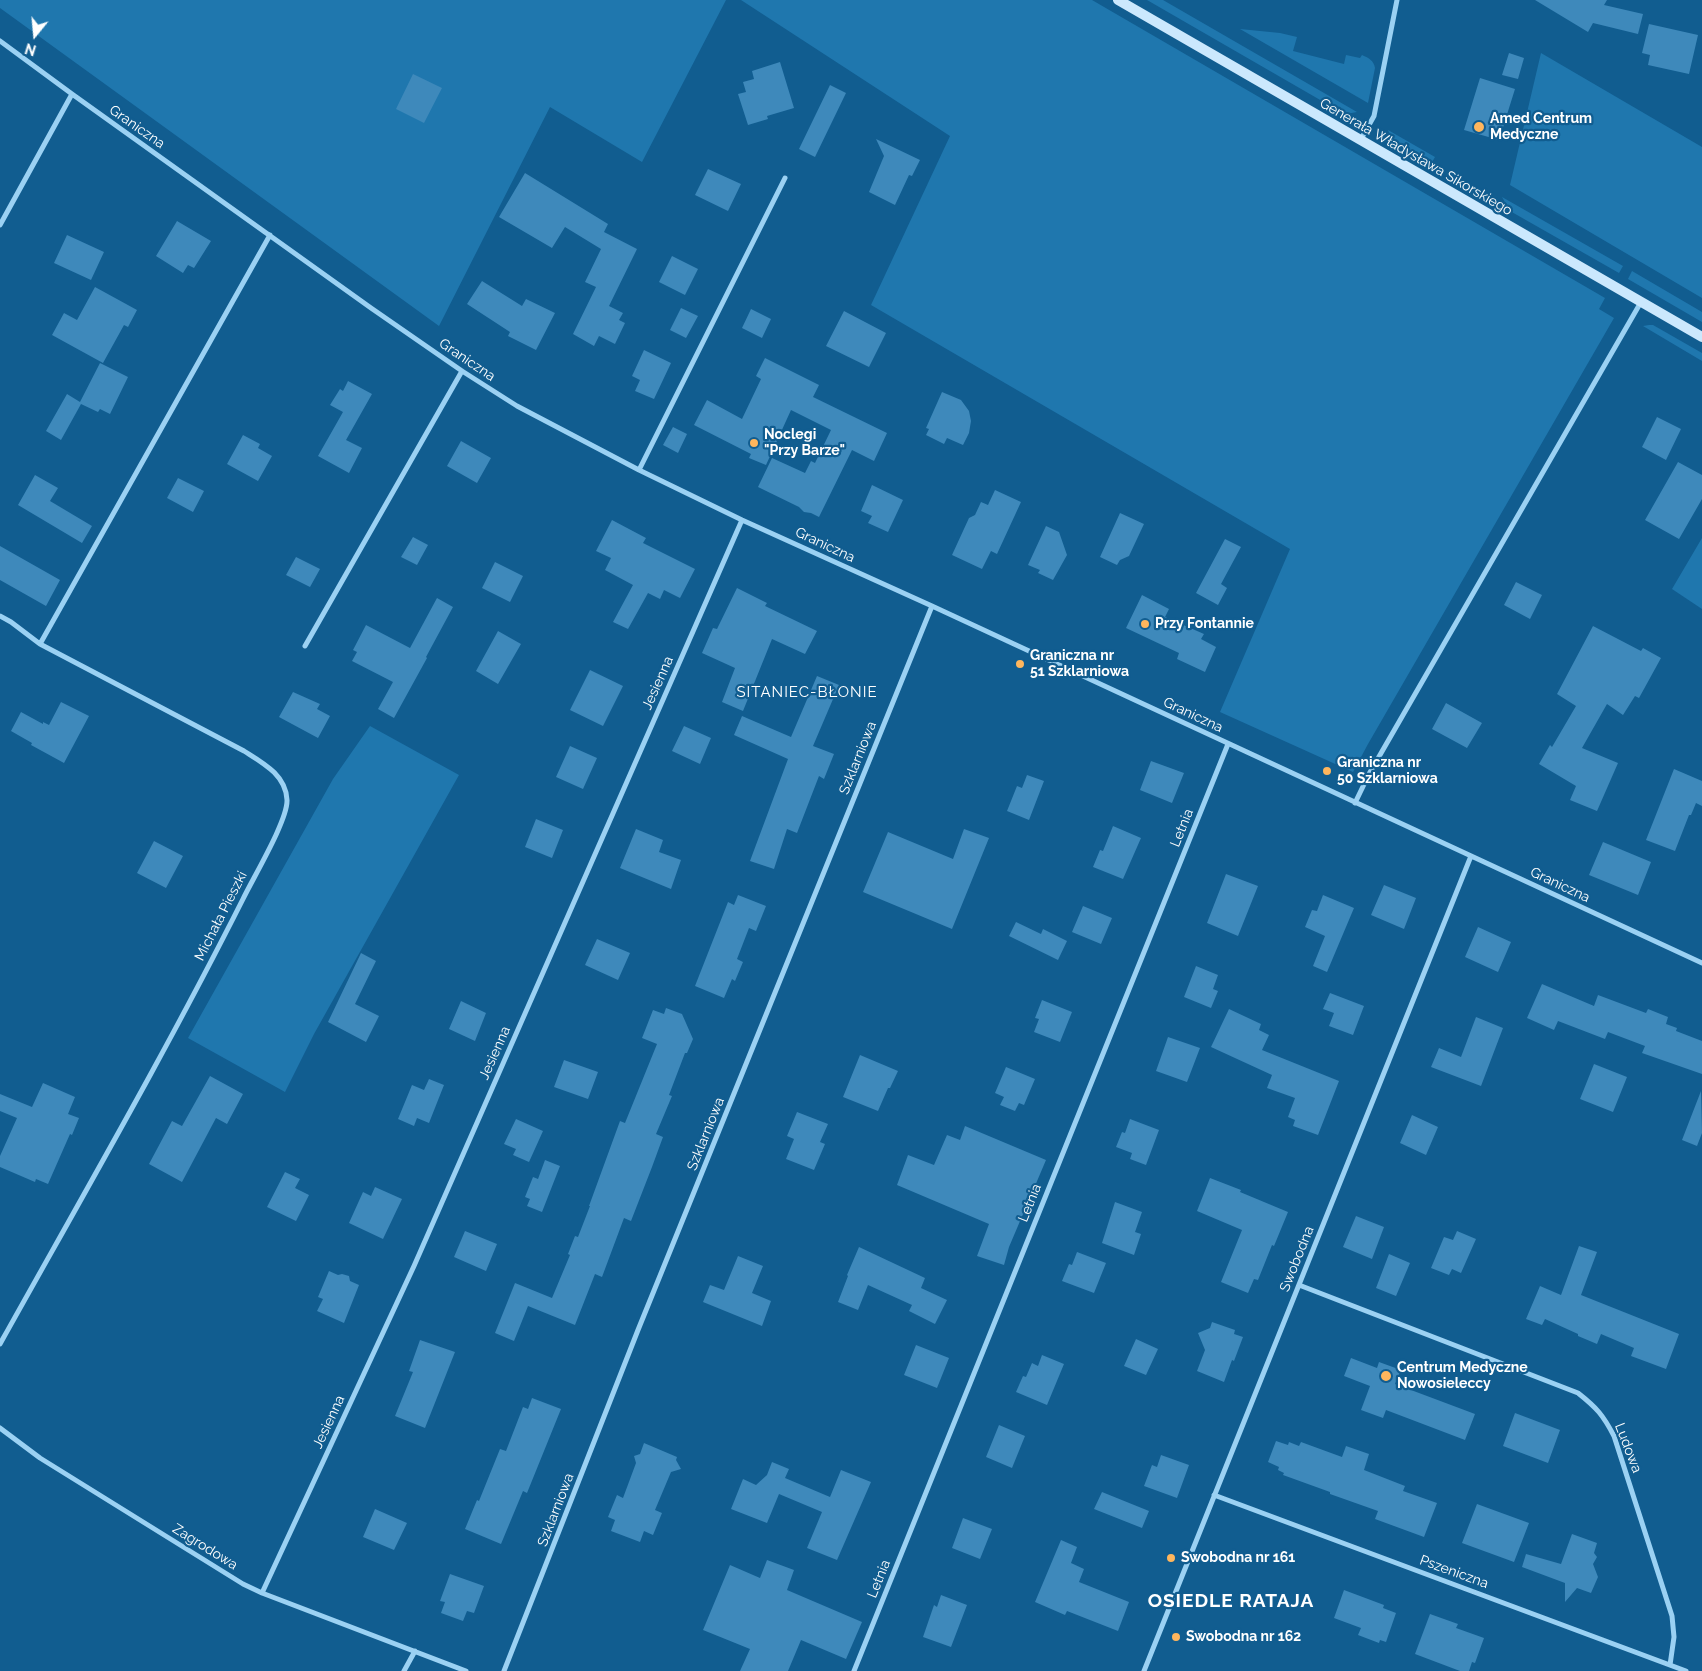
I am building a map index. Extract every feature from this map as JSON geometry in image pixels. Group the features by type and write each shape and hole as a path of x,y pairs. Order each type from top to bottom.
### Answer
{"street":[{"name":"Generała Władysława Sikorskiego","path":"1118,0 1702,337"},
{"path":"1360,141 1374,116 1377,105 1397,0"},
{"name":"Graniczna","path":"0,40 72,94 462,371 517,406 639,470 742,520 932,606 1702,963"},
{"path":"0,225 72,94"},
{"path":"639,470 785,178"},
{"path":"40,644 270,235"},
{"path":"1355,803 1368,774 1641,302"},
{"path":"305,646 462,371"},
{"name":"Jesienna","path":"262,1593 414,1266 742,520"},
{"name":"Szklarniowa","path":"504,1671 642,1321 932,606"},
{"name":"Michała Pieszki","path":"0,616 40,644 244,751 270,768 284,785 287,801 282,822 225,934 135,1103 0,1344"},
{"name":"Letnia","path":"854,1671 1228,744"},
{"name":"Swobodna","path":"1144,1671 1471,856"},
{"name":"Ludowa","path":"1299,1285 1578,1394 1596,1408 1614,1436 1672,1616 1674,1637 1670,1665"},
{"name":"Zagrodowa","path":"0,1428 40,1458 243,1584 466,1671"},
{"name":"Pszeniczna","path":"1214,1494 1686,1671"},
{"path":"404,1671 415,1651"}],"shaded area":[{"path":"0,0 726,0 642,162 550,107 439,326 0,8"},
{"path":"741,0 1092,0 1605,298 1599,309 1614,318 1353,772 1220,712 1290,549 871,305 950,136"},
{"path":"1147,0 1163,0 1357,112 1346,114 1341,112"},
{"path":"1240,29 1280,33 1297,37 1293,51 1344,64 1346,55 1360,58 1362,55 1367,57 1375,68 1368,103"},
{"path":"1541,53 1702,147 1702,298 1510,185"},
{"path":"1388,130 1435,157 1431,164 1393,142"},
{"path":"1502,197 1623,266 1619,273 1510,211"},
{"path":"1632,271 1702,312 1702,322 1628,279"},
{"path":"1653,325 1702,353 1702,361 1643,326"},
{"path":"1702,538 1702,609 1672,589"},
{"path":"370,726 459,775 314,1034 285,1092 188,1038 333,779"}],"building":[{"path":"1535,0 1607,0 1604,5 1643,14 1638,34 1593,23 1588,32"},
{"path":"1649,24 1698,35 1689,74 1648,65 1650,55 1642,53"},
{"path":"1509,53 1524,58 1518,79 1502,75"},
{"path":"780,62 794,108 767,116 768,119 748,125 738,94 746,92 743,82 754,79 752,71"},
{"path":"413,74 442,88 424,123 396,109"},
{"path":"1480,78 1515,89 1499,140 1464,130"},
{"path":"830,85 846,93 815,157 799,149"},
{"path":"876,139 920,160 912,176 909,175 895,205 869,192 884,156"},
{"path":"708,169 741,184 728,211 695,195"},
{"path":"525,173 608,224 604,232 637,249 609,306 623,313 619,320 625,323 615,344 599,336 594,346 573,334 596,287 585,282 601,249 565,227 552,248 499,217"},
{"path":"177,221 211,241 194,268 188,265 183,273 156,256"},
{"path":"67,235 104,252 91,280 54,263"},
{"path":"672,256 698,269 685,295 659,282"},
{"path":"482,281 522,306 526,299 555,313 536,350 508,336 510,332 467,304"},
{"path":"95,287 137,310 128,327 124,325 103,363 52,335 64,313 77,320"},
{"path":"681,308 698,316 686,338 670,330"},
{"path":"751,309 771,319 762,338 742,328"},
{"path":"844,311 886,333 869,367 826,346"},
{"path":"644,350 671,363 654,399 635,391 640,380 632,376"},
{"path":"765,358 819,385 813,397 887,433 874,461 852,450 819,517 804,512 799,507 758,487 772,458 805,473 811,461 815,463 831,430 791,410 766,465 749,458 751,454 694,425 707,400 742,419 761,379 756,376"},
{"path":"100,363 128,377 110,414 100,409 98,412 81,404 61,440 46,431 67,394 80,402"},
{"path":"348,381 372,394 346,440 362,448 349,473 318,456 343,412 330,405 340,389 343,391"},
{"path":"942,392 961,400 969,411 971,421 969,433 963,445 947,438 944,444 926,435 929,429 926,428"},
{"path":"1657,417 1681,429 1666,460 1642,447"},
{"path":"673,427 687,434 678,453 663,445"},
{"path":"243,435 260,444 258,448 272,456 258,481 227,464"},
{"path":"461,441 491,458 477,483 447,466"},
{"path":"1678,462 1702,475 1702,499 1679,539 1645,520"},
{"path":"35,475 58,488 50,501 92,526 82,543 18,505"},
{"path":"178,478 204,491 193,512 167,498"},
{"path":"872,485 903,500 888,532 868,523 872,516 861,511"},
{"path":"995,490 1021,502 997,554 991,551 982,569 952,555 969,518 975,515 981,502 988,505"},
{"path":"1120,513 1144,524 1129,556 1120,560 1117,565 1100,557"},
{"path":"612,520 646,538 643,543 695,569 680,598 664,590 660,599 648,593 628,629 613,622 633,585 605,570 611,558 596,551"},
{"path":"1046,526 1059,532 1067,555 1053,580 1038,573 1040,570 1028,565"},
{"path":"413,537 428,545 417,565 401,557"},
{"path":"1225,539 1241,547 1221,584 1227,588 1218,605 1196,593"},
{"path":"0,546 60,580 46,606 0,580"},
{"path":"296,557 320,569 310,587 286,575"},
{"path":"495,562 523,576 510,602 482,588"},
{"path":"1516,582 1542,595 1530,619 1504,605"},
{"path":"737,588 767,603 765,606 817,631 805,654 772,639 743,711 722,702 735,668 702,653 713,628 717,629"},
{"path":"1142,595 1169,609 1165,617 1204,634 1201,639 1216,647 1205,672 1177,659 1179,653 1126,628"},
{"path":"437,598 453,607 394,718 378,709 393,682 352,661 357,652 353,650 366,625 410,648"},
{"path":"1593,626 1641,651 1643,648 1661,658 1639,698 1635,696 1623,715 1607,704 1582,748 1618,763 1597,811 1570,800 1576,786 1539,764 1550,745 1552,747 1576,706 1557,694"},
{"path":"498,631 521,644 498,684 476,671"},
{"path":"590,670 623,686 603,726 570,710"},
{"path":"817,676 839,685 813,746 834,754 824,779 819,776 797,833 787,829 774,869 750,861 788,759 734,735 742,716 791,737"},
{"path":"293,692 320,704 317,709 330,716 318,738 279,717"},
{"path":"61,702 89,716 64,763 31,745 32,743 11,731 21,712 43,724 43,722 49,725"},
{"path":"1446,703 1482,723 1467,748 1432,729"},
{"path":"684,726 711,738 700,764 672,751"},
{"path":"570,746 597,758 583,789 556,777"},
{"path":"1151,761 1184,773 1172,803 1140,790"},
{"path":"1674,769 1702,781 1702,806 1696,803 1691,815 1689,815 1675,851 1646,840"},
{"path":"1027,775 1044,781 1029,820 1007,811 1017,786 1022,788"},
{"path":"536,819 563,830 552,858 525,847"},
{"path":"1113,826 1141,838 1123,879 1093,867 1100,850 1103,851"},
{"path":"636,829 663,840 659,852 681,860 671,889 620,868"},
{"path":"964,829 989,838 952,929 863,892 888,832 953,859"},
{"path":"154,841 183,856 166,888 137,873"},
{"path":"1603,842 1651,862 1638,895 1589,875"},
{"path":"1226,874 1258,886 1238,936 1207,923"},
{"path":"1384,885 1416,898 1404,929 1371,915"},
{"path":"738,895 766,906 756,931 749,928 737,959 743,962 735,981 732,979 724,998 695,986 728,902 734,905"},
{"path":"1323,895 1354,908 1327,972 1313,966 1325,936 1305,927 1312,910 1317,911"},
{"path":"1083,906 1112,918 1101,944 1072,932"},
{"path":"1016,922 1041,934 1043,929 1067,941 1058,960 1009,936"},
{"path":"1478,927 1511,942 1498,972 1465,957"},
{"path":"597,939 630,953 618,980 585,965"},
{"path":"361,953 376,961 355,1004 379,1016 366,1042 328,1022"},
{"path":"1196,966 1218,975 1213,989 1218,991 1211,1008 1184,997"},
{"path":"1542,984 1594,1006 1598,995 1646,1013 1648,1009 1668,1017 1666,1024 1677,1028 1676,1031 1702,1041 1702,1074 1642,1053 1645,1046 1608,1032 1605,1039 1558,1021 1554,1030 1527,1018"},
{"path":"1330,993 1364,1006 1353,1035 1329,1026 1334,1013 1323,1009"},
{"path":"1042,1000 1072,1012 1060,1042 1034,1032 1039,1019 1035,1018"},
{"path":"461,1001 486,1013 475,1041 449,1029"},
{"path":"666,1008 682,1014 693,1039 687,1053 685,1053 669,1095 672,1096 656,1134 663,1137 652,1167 631,1221 624,1218 602,1277 595,1274 575,1325 528,1306 514,1341 495,1333 515,1283 552,1298 570,1255 568,1254 575,1236 578,1237 590,1206 620,1121 625,1123 657,1044 642,1038 653,1010 664,1014"},
{"path":"1229,1009 1261,1024 1259,1030 1269,1035 1262,1050 1339,1081 1318,1135 1293,1126 1295,1120 1288,1117 1295,1098 1267,1088 1272,1075 1211,1047"},
{"path":"1476,1017 1503,1028 1481,1086 1431,1067 1439,1048 1461,1057"},
{"path":"1168,1037 1200,1048 1187,1082 1156,1071"},
{"path":"860,1055 898,1071 878,1111 843,1097"},
{"path":"564,1060 598,1072 588,1099 554,1087"},
{"path":"1594,1064 1627,1077 1613,1112 1580,1099"},
{"path":"1006,1067 1035,1079 1024,1105 1019,1103 1015,1111 1000,1105 1004,1097 995,1093"},
{"path":"210,1076 243,1094 227,1124 216,1118 182,1182 149,1164 172,1121 182,1126"},
{"path":"429,1079 444,1085 429,1123 417,1118 414,1126 398,1119 412,1085 424,1090"},
{"path":"43,1083 75,1097 68,1114 79,1118 48,1184 36,1179 35,1182 0,1167 0,1156 17,1118 0,1111 0,1094 32,1107"},
{"path":"1701,1091 1702,1133 1697,1146 1682,1140"},
{"path":"797,1112 828,1124 820,1142 825,1144 814,1170 786,1159 794,1139 787,1136"},
{"path":"1412,1115 1438,1127 1426,1155 1400,1143"},
{"path":"516,1119 543,1131 529,1162 513,1155 516,1149 504,1144"},
{"path":"1130,1119 1159,1130 1146,1165 1130,1159 1132,1153 1116,1147 1122,1132 1125,1133"},
{"path":"965,1126 1046,1160 1009,1247 1004,1265 977,1256 989,1224 897,1185 908,1155 934,1165 947,1135 960,1140"},
{"path":"545,1160 560,1166 542,1212 527,1206 530,1199 525,1197 533,1177 538,1179"},
{"path":"285,1172 300,1179 295,1188 309,1195 296,1221 267,1207"},
{"path":"1210,1178 1288,1212 1258,1280 1254,1279 1248,1293 1221,1282 1242,1230 1197,1211"},
{"path":"375,1187 402,1199 383,1239 349,1223 363,1192 371,1196"},
{"path":"1115,1202 1142,1212 1135,1232 1141,1234 1134,1255 1102,1243"},
{"path":"1356,1216 1384,1227 1372,1259 1343,1247"},
{"path":"465,1231 497,1244 486,1271 454,1257"},
{"path":"1457,1231 1476,1239 1461,1273 1452,1269 1449,1275 1431,1268 1444,1237 1453,1240"},
{"path":"1579,1246 1597,1252 1581,1295 1679,1334 1666,1369 1631,1356 1634,1348 1601,1334 1597,1344 1545,1319 1542,1325 1526,1319 1540,1286 1561,1295"},
{"path":"859,1247 925,1278 921,1288 947,1300 935,1324 909,1311 912,1305 868,1285 858,1310 838,1302"},
{"path":"1077,1252 1106,1263 1094,1293 1062,1281 1069,1264 1072,1265"},
{"path":"1389,1254 1410,1263 1396,1296 1376,1288"},
{"path":"738,1256 763,1266 752,1293 771,1301 762,1326 703,1302 710,1285 724,1290"},
{"path":"329,1271 338,1275 349,1276 350,1281 359,1285 344,1323 317,1311 323,1299 318,1297"},
{"path":"1212,1322 1235,1330 1234,1334 1243,1337 1224,1382 1197,1371 1205,1350 1198,1333 1210,1328"},
{"path":"1136,1339 1158,1349 1146,1375 1124,1366"},
{"path":"420,1340 455,1352 425,1428 395,1416 413,1372 409,1371"},
{"path":"916,1345 949,1358 937,1388 904,1375"},
{"path":"1042,1355 1064,1364 1047,1405 1016,1392 1023,1376 1026,1377 1032,1363 1038,1366"},
{"path":"1351,1358 1377,1368 1379,1362 1401,1370 1395,1384 1475,1414 1465,1440 1386,1410 1383,1418 1361,1410 1370,1386 1344,1376"},
{"path":"532,1398 561,1409 527,1493 523,1491 501,1544 465,1529 477,1500 479,1501 500,1449 506,1451 523,1407 528,1409"},
{"path":"1515,1413 1560,1430 1548,1463 1503,1446"},
{"path":"999,1425 1025,1436 1012,1468 986,1457"},
{"path":"1276,1441 1288,1445 1289,1442 1299,1446 1301,1442 1342,1457 1346,1446 1369,1454 1364,1470 1405,1486 1403,1491 1437,1503 1424,1537 1375,1519 1378,1511 1283,1475 1284,1473 1278,1470 1279,1467 1268,1462"},
{"path":"644,1443 677,1457 676,1460 681,1469 671,1472 655,1510 662,1513 653,1535 644,1531 640,1542 611,1531 615,1520 608,1517 617,1495 623,1498 636,1463 634,1456 640,1454"},
{"path":"1161,1455 1189,1465 1177,1498 1144,1486 1152,1465 1157,1467"},
{"path":"772,1462 789,1469 785,1478 830,1497 841,1470 871,1482 837,1560 807,1548 822,1512 779,1494 767,1523 731,1509 743,1479 756,1485 767,1475"},
{"path":"1102,1492 1149,1511 1142,1528 1094,1509"},
{"path":"1477,1504 1529,1523 1514,1562 1462,1543"},
{"path":"375,1509 407,1523 394,1550 363,1537"},
{"path":"963,1518 992,1529 980,1559 952,1548"},
{"path":"1572,1534 1597,1543 1594,1553 1597,1557 1593,1564 1598,1577 1591,1593 1577,1588 1565,1602 1565,1583 1522,1567 1526,1554 1561,1564"},
{"path":"1061,1540 1077,1547 1071,1563 1084,1569 1079,1582 1129,1602 1118,1631 1067,1611 1065,1615 1035,1602"},
{"path":"767,1560 794,1570 787,1590 862,1622 846,1659 801,1640 788,1671 740,1671 750,1649 703,1630 730,1565 760,1578"},
{"path":"450,1574 484,1586 474,1613 467,1611 463,1621 441,1613 445,1602 440,1601"},
{"path":"1344,1590 1384,1605 1383,1608 1396,1613 1386,1642 1380,1640 1379,1643 1358,1635 1361,1628 1334,1618"},
{"path":"941,1595 967,1605 951,1647 923,1637 934,1605 937,1607"},
{"path":"1430,1614 1458,1624 1456,1628 1484,1638 1475,1663 1472,1662 1469,1671 1460,1671 1415,1654"}],"place":[{"name":"Amed Centrum Medyczne","path":"1479,127"},
{"name":"Noclegi \"Przy Barze\"","path":"754,443"},
{"name":"Przy Fontannie","path":"1145,624"},
{"name":"Graniczna nr 51 Szklarniowa","path":"1020,664"},
{"name":"Graniczna nr 50 Szklarniowa","path":"1327,771"},
{"name":"Centrum Medyczne Nowosieleccy","path":"1386,1376"},
{"name":"Swobodna nr 161","path":"1171,1558"},
{"name":"Swobodna nr 162","path":"1176,1637"}],"district":[{"name":"SITANIEC-BŁONIE","path":"807,692"},
{"name":"OSIEDLE RATAJA","path":"1231,1601"}]}
